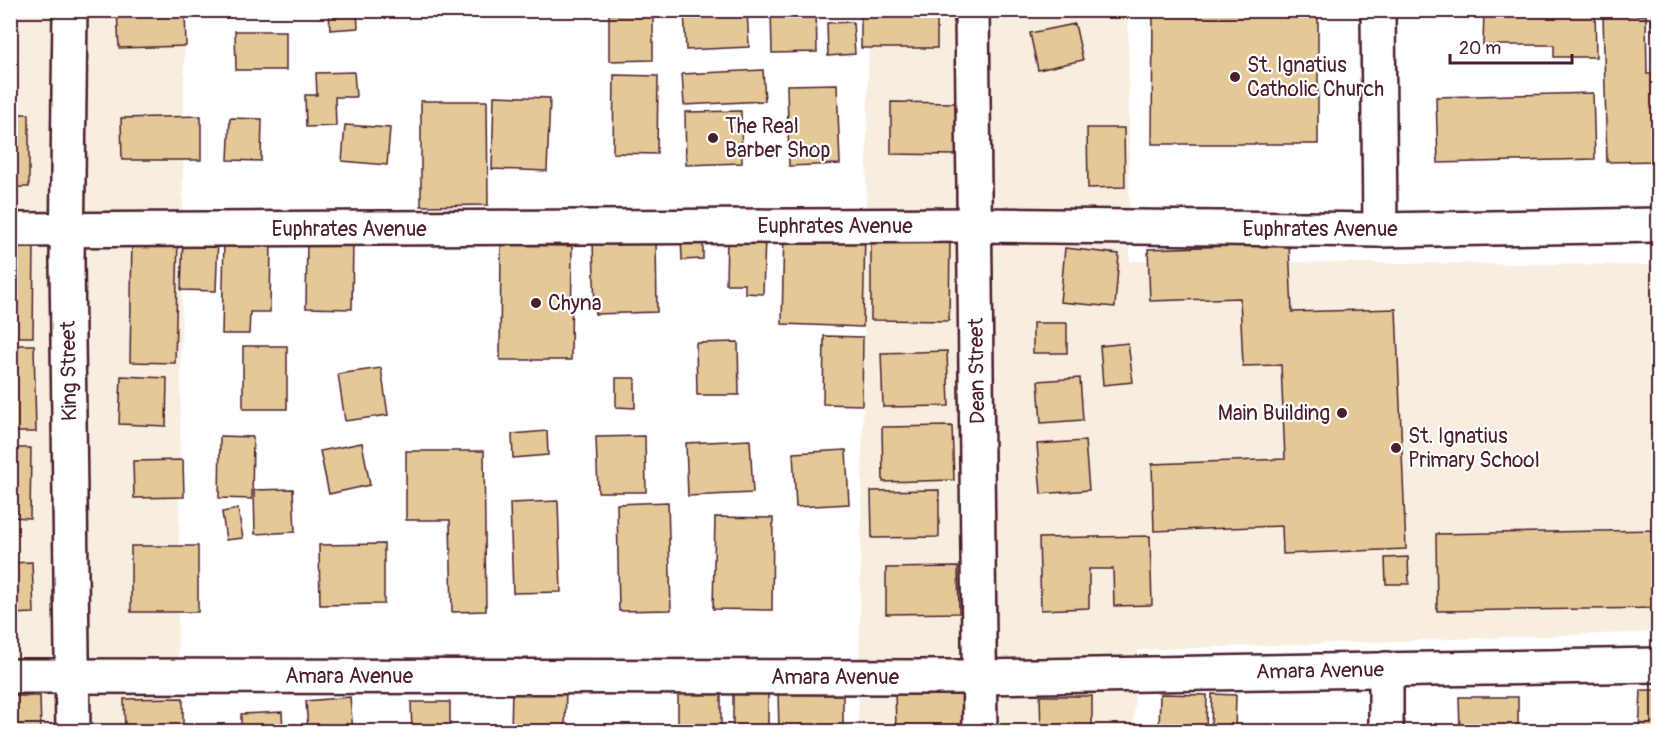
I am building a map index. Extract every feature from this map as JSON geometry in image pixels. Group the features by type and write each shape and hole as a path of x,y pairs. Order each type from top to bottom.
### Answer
{"street":[{"name":"King Street","path":"70,10 67,231 74,732"},
{"name":"Dean Street","path":"972,10 980,732"},
{"path":"1377,10 1380,230"},
{"name":"Euphrates Avenue","path":"10,230 975,225 1380,230 1659,225"},
{"name":"Amara Avenue","path":"10,676 979,677 1659,666"},
{"path":"1386,669 1386,732"}],"shaded area":[{"path":"10,11 185,11 177,731 11,731"},
{"path":"869,11 1128,11 1130,261 1658,265 1658,632 1138,650 1133,731 858,732"}],"building":[{"path":"117,10 185,10 186,46 119,48"},
{"path":"329,10 357,10 358,28 330,30"},
{"path":"684,10 747,10 749,47 686,50"},
{"path":"771,10 816,10 817,52 772,53"},
{"path":"861,10 937,10 937,48 861,48"},
{"name":"St. Ignatius Catholic Church","path":"1153,10 1318,10 1318,144 1152,144"},
{"path":"1484,10 1595,10 1596,57 1554,57 1554,45 1483,45"},
{"path":"1652,10 1658,10 1658,29 1652,30"},
{"path":"653,13 653,60 609,61 609,14"},
{"path":"1646,15 1647,74 1658,74 1658,161 1607,162 1603,16"},
{"path":"853,22 855,54 828,56 827,23"},
{"path":"1075,24 1083,60 1038,70 1030,33"},
{"path":"235,31 286,31 286,70 236,70"},
{"path":"763,70 765,101 684,105 682,74"},
{"path":"354,72 356,97 335,97 336,126 306,127 305,95 317,95 316,73"},
{"path":"614,75 658,76 657,154 613,153"},
{"path":"837,84 840,164 789,166 787,85"},
{"path":"1593,93 1595,159 1438,163 1436,97"},
{"path":"494,96 550,98 547,171 492,169"},
{"path":"421,101 487,101 488,205 421,206"},
{"path":"891,102 956,103 956,155 891,154"},
{"name":"The Real Barber Shop","path":"741,111 742,163 686,165 685,112"},
{"path":"10,114 29,114 29,187 10,187"},
{"path":"201,116 201,160 122,160 121,118"},
{"path":"230,118 262,119 261,161 228,160"},
{"path":"345,125 390,128 387,165 342,161"},
{"path":"1087,128 1124,128 1125,187 1088,188"},
{"path":"784,229 865,231 863,327 782,324"},
{"path":"703,234 703,259 682,260 681,235"},
{"path":"132,236 178,237 175,363 130,362"},
{"path":"183,236 218,237 216,291 181,290"},
{"path":"871,236 950,237 949,321 871,320"},
{"path":"727,237 765,238 763,294 745,293 745,284 726,284"},
{"path":"224,239 271,240 270,312 250,312 249,334 222,334"},
{"path":"307,239 353,240 352,309 306,308"},
{"path":"656,241 657,312 595,314 593,242"},
{"path":"10,242 34,242 33,337 10,337"},
{"name":"Main Building","path":"1289,244 1292,312 1396,309 1406,549 1283,554 1282,526 1154,531 1152,464 1285,459 1281,365 1243,366 1240,298 1150,301 1148,249"},
{"name":"Chyna","path":"501,245 572,246 571,360 500,360"},
{"path":"1065,248 1119,254 1115,307 1060,302"},
{"path":"1033,323 1067,323 1067,353 1033,353"},
{"path":"824,336 863,337 862,405 823,404"},
{"path":"738,342 739,395 697,395 696,343"},
{"path":"1128,343 1133,382 1103,385 1100,346"},
{"path":"10,345 34,345 36,432 10,432"},
{"path":"243,346 287,346 287,409 243,409"},
{"path":"947,351 949,406 883,407 881,353"},
{"path":"381,368 388,415 345,421 338,374"},
{"path":"121,376 167,378 166,426 119,424"},
{"path":"616,378 635,378 635,408 616,407"},
{"path":"1080,378 1083,420 1041,423 1038,381"},
{"path":"952,426 954,480 883,482 882,427"},
{"path":"547,431 548,455 513,458 512,434"},
{"path":"220,436 253,437 252,499 219,498"},
{"path":"645,436 646,492 598,492 596,437"},
{"path":"750,440 753,493 688,496 686,443"},
{"path":"1085,441 1089,490 1041,494 1037,444"},
{"path":"362,443 370,485 329,494 320,451"},
{"path":"10,448 31,448 30,518 10,517"},
{"path":"846,450 849,504 796,507 793,453"},
{"path":"406,451 484,451 486,611 452,612 450,520 406,520"},
{"path":"183,460 184,497 134,498 133,461"},
{"path":"293,489 295,532 255,534 254,490"},
{"path":"939,490 939,537 872,538 871,491"},
{"path":"558,501 561,592 513,593 510,503"},
{"path":"668,502 671,610 619,611 617,504"},
{"path":"238,509 243,538 226,540 222,512"},
{"path":"715,517 773,518 772,610 713,609"},
{"path":"1658,530 1658,608 1437,611 1436,534"},
{"path":"1150,536 1152,605 1114,606 1113,569 1089,569 1089,608 1041,610 1039,538"},
{"path":"384,544 384,604 320,605 319,545"},
{"path":"131,546 198,546 198,612 131,612"},
{"path":"1408,557 1409,584 1386,584 1385,558"},
{"path":"32,562 34,613 10,614 10,563"},
{"path":"958,567 959,613 886,614 886,568"},
{"path":"962,687 963,731 896,732 895,688"},
{"path":"512,688 566,689 565,732 511,732"},
{"path":"768,690 768,732 733,732 733,691"},
{"path":"843,690 843,732 779,732 778,691"},
{"path":"1641,690 1658,690 1658,732 1639,732"},
{"path":"678,692 721,692 721,732 678,732"},
{"path":"1160,694 1207,695 1206,732 1159,732"},
{"path":"1212,694 1236,695 1235,732 1211,732"},
{"path":"10,696 40,696 41,732 10,732"},
{"path":"1040,696 1092,696 1092,732 1041,732"},
{"path":"350,697 353,732 308,732 306,701"},
{"path":"1459,697 1518,697 1518,732 1460,732"},
{"path":"183,698 183,732 125,732 124,699"},
{"path":"411,702 450,702 450,732 412,732"},
{"path":"282,712 283,732 241,732 241,714"}],"place":[{"name":"St. Ignatius Catholic Church","path":"1235,77"},
{"name":"The Real Barber Shop","path":"713,138"},
{"name":"Chyna","path":"536,303"},
{"name":"Main Building","path":"1342,413"},
{"name":"St. Ignatius Primary School","path":"1396,448"}]}
